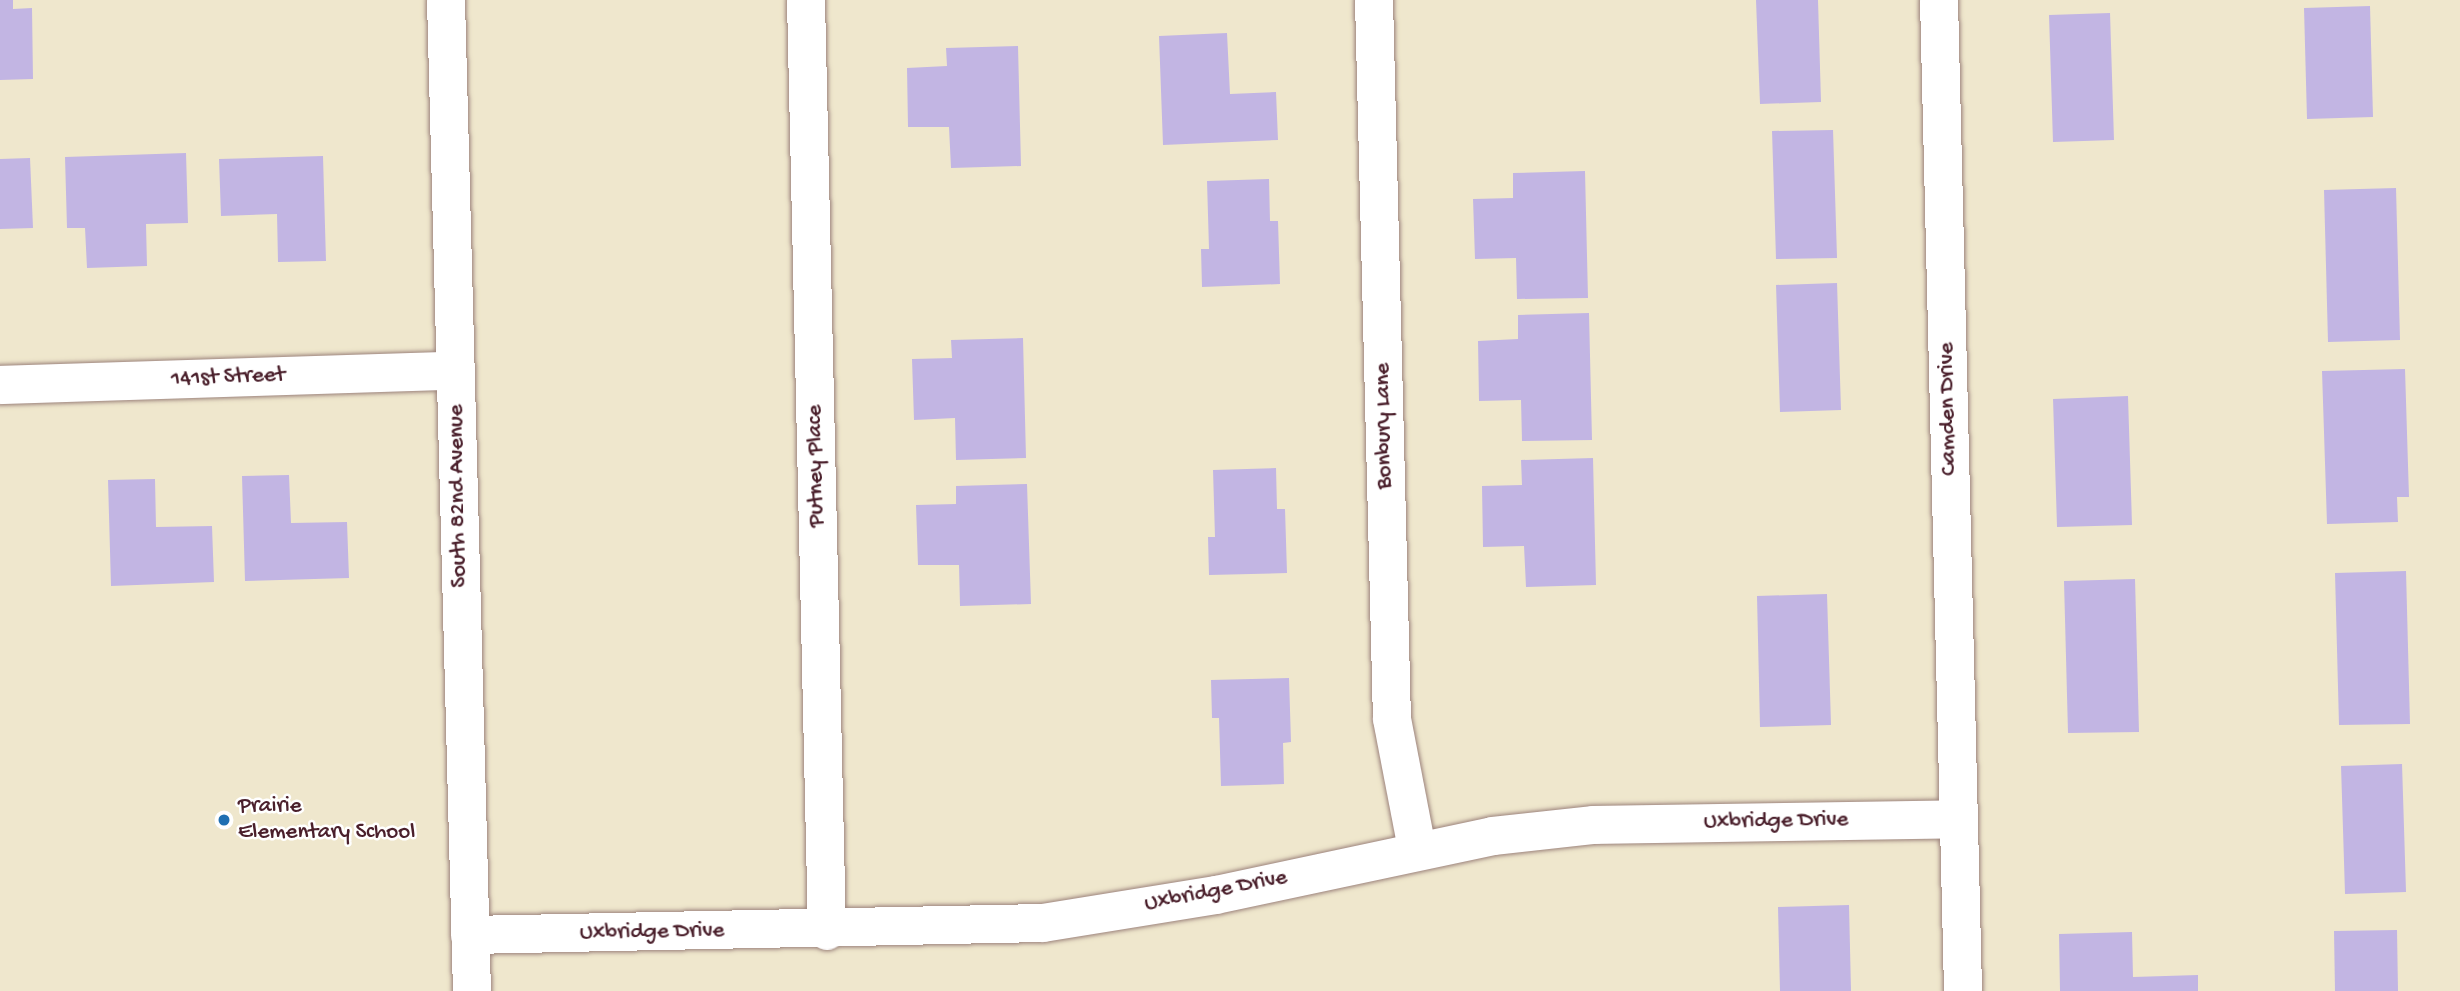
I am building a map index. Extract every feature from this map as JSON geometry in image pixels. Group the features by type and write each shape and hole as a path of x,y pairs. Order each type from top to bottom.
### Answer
{"street":[{"name":"South 82nd Avenue","path":"446,0 472,991"},
{"name":"Putney Place","path":"806,0 827,931"},
{"name":"Bonbury Lane","path":"1374,0 1392,719 1417,849"},
{"name":"Camden Drive","path":"1939,0 1963,991"},
{"name":"141st Street","path":"0,384 456,371"},
{"name":"Uxbridge Drive","path":"470,935 827,931 1043,923 1216,895 1417,849 1594,825 1958,819"}],"building":[{"path":"0,0 13,0 13,9 32,8 33,79 0,80"},
{"path":"1756,0 1818,0 1821,102 1760,104"},
{"path":"2370,6 2373,117 2307,119 2304,8"},
{"path":"2110,13 2114,140 2053,142 2049,15"},
{"path":"1227,33 1230,94 1276,92 1278,140 1163,145 1159,36"},
{"path":"1018,46 1021,166 951,168 949,127 908,127 907,68 947,66 946,48"},
{"path":"1833,130 1837,258 1776,259 1772,131"},
{"path":"186,153 188,223 146,224 147,266 87,268 85,228 67,228 65,157"},
{"path":"323,156 326,261 278,262 277,214 221,216 219,159"},
{"path":"30,158 33,228 0,229 0,159"},
{"path":"1585,171 1588,298 1517,299 1516,258 1475,259 1473,199 1513,198 1513,173"},
{"path":"1269,179 1270,221 1278,221 1280,284 1202,287 1201,249 1209,249 1207,181"},
{"path":"2396,188 2400,340 2328,342 2324,190"},
{"path":"1837,283 1841,410 1780,412 1776,285"},
{"path":"1589,313 1592,440 1522,441 1521,400 1479,401 1478,341 1518,339 1518,315"},
{"path":"1023,338 1026,458 956,460 955,418 914,420 912,359 952,358 951,340"},
{"path":"2405,369 2409,497 2397,497 2398,522 2327,524 2322,371"},
{"path":"2128,396 2132,525 2057,527 2053,399"},
{"path":"1593,458 1596,585 1526,587 1524,546 1483,547 1482,486 1522,485 1521,460"},
{"path":"1276,468 1277,509 1285,509 1287,573 1209,575 1208,537 1215,537 1213,470"},
{"path":"289,475 291,523 347,522 349,578 245,581 242,476"},
{"path":"155,479 156,527 212,526 214,582 111,586 108,480"},
{"path":"1027,484 1031,604 960,606 959,565 918,565 916,505 956,504 956,486"},
{"path":"2406,571 2410,724 2339,725 2335,573"},
{"path":"2135,579 2139,732 2068,733 2064,581"},
{"path":"1827,594 1831,725 1760,727 1757,596"},
{"path":"1289,678 1291,742 1283,743 1284,784 1221,786 1219,718 1212,718 1211,680"},
{"path":"2402,764 2406,892 2345,894 2341,766"},
{"path":"1849,905 1851,991 1780,991 1778,907"},
{"path":"2397,930 2398,991 2335,991 2334,931"},
{"path":"2132,932 2133,977 2198,975 2198,991 2060,991 2059,934"}],"place":[{"name":"Prairie Elementary School","path":"224,820"}]}
